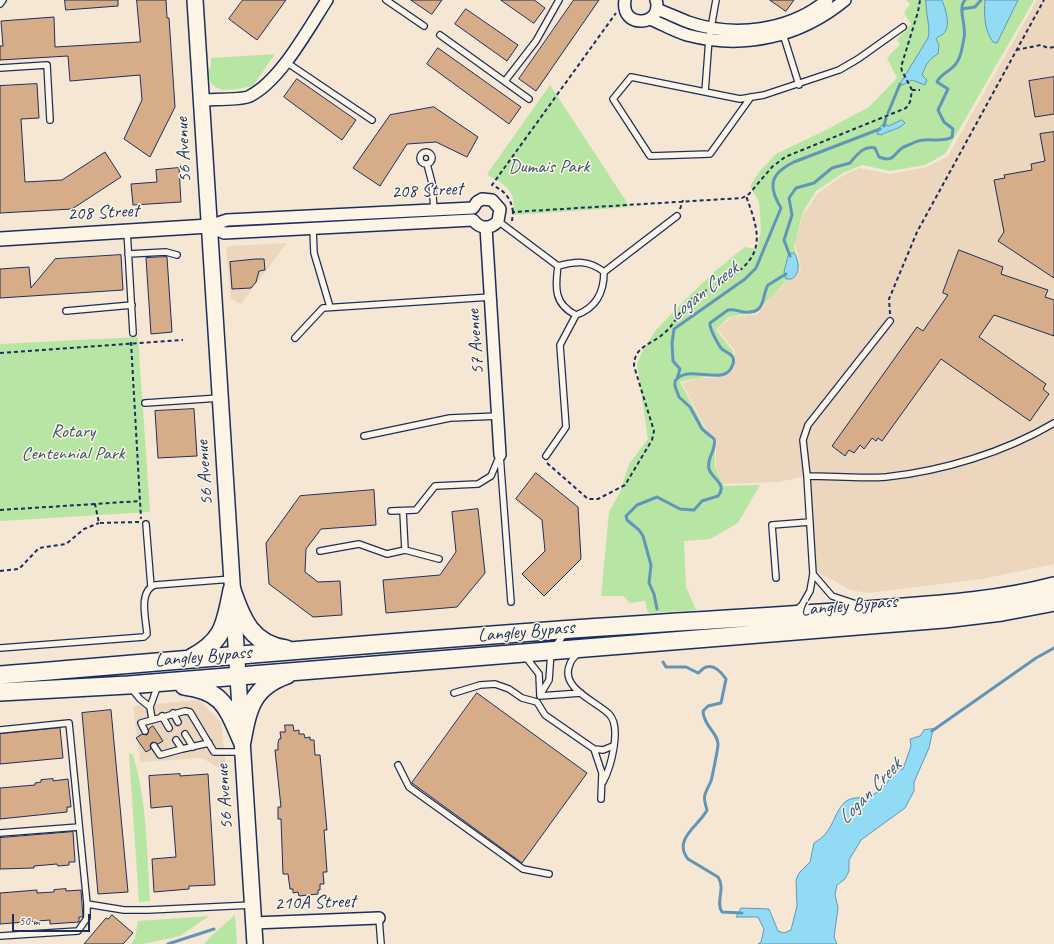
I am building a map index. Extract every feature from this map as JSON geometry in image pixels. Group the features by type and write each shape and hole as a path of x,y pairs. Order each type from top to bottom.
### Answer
{"main road":[{"name":"56 Avenue","path":"195,0 255,944"},
{"path":"232,585 240,614 245,623 256,635 277,648 298,651"},
{"path":"187,660 203,652 216,640 225,620 232,585"},
{"name":"Langley Bypass","path":"0,675 569,630 789,616 986,600 1030,593 1054,586"},
{"name":"Langley Bypass","path":"0,692 159,682 551,652 582,648 972,616 1054,602"},
{"path":"242,746 248,712 253,699 260,690 282,677 298,671"},
{"path":"159,682 204,689 216,695 228,711 242,746"}],"street":[{"path":"201,100 249,97 267,83 286,62 327,0"},
{"path":"650,19 657,4 689,22 731,30 761,28 779,25 803,16 827,0"},
{"path":"622,4 631,18 642,22 650,19 686,34 709,39 730,41 763,40 783,34 830,13 845,0"},
{"name":"208 Street","path":"0,239 209,226 227,220 472,208 479,200 489,199 496,202 500,209 498,221"},
{"name":"208 Street","path":"209,226 224,233 473,220 478,225 486,227"},
{"path":"486,227 492,226 498,221"},
{"name":"57 Avenue","path":"486,227 499,416 500,455"},
{"name":"210A Street","path":"253,923 379,918"}],"lane":[{"path":"0,4 3,0"},
{"path":"386,0 424,26"},
{"path":"505,82 536,41 559,0"},
{"path":"705,92 709,39 716,0"},
{"path":"751,97 710,154 650,156 613,100 631,77 740,99 751,97 798,85 840,70 903,27"},
{"path":"783,34 798,85"},
{"path":"440,35 529,99"},
{"path":"286,62 372,120"},
{"path":"0,68 47,65 50,120"},
{"path":"427,164 432,183 434,210"},
{"path":"546,456 566,427 560,345 576,314 586,311 601,293 604,272 677,216"},
{"path":"498,221 558,266 587,262 596,265 604,272"},
{"path":"313,229 314,253 330,307"},
{"path":"127,231 134,333"},
{"path":"128,254 166,252 177,255"},
{"path":"558,266 556,279 558,296 562,306 576,314"},
{"path":"294,338 323,308 491,297"},
{"path":"66,311 132,305"},
{"path":"789,616 802,605 810,591 813,574 807,476 803,440 808,425 890,321"},
{"path":"145,403 220,398"},
{"path":"364,436 450,418 499,416"},
{"path":"807,476 885,477 934,469 975,457 1008,445 1054,423"},
{"path":"391,511 416,510 435,486 478,484 491,476 500,455"},
{"path":"500,455 512,602"},
{"path":"403,511 405,550"},
{"path":"776,578 772,525 810,522"},
{"path":"146,524 151,587"},
{"path":"320,550 359,544 387,554 405,550 439,559"},
{"path":"813,574 832,596 850,603 886,608"},
{"path":"0,648 144,637 147,634 144,594 151,587 232,585"},
{"path":"537,702 549,680 551,652 557,642 569,630"},
{"path":"582,648 570,664 568,673 570,682 581,693 609,714 616,732 607,774 603,782"},
{"path":"523,653 539,674 540,696"},
{"path":"152,719 150,707 159,682"},
{"path":"128,684 140,699 150,707"},
{"path":"454,694 480,685 495,684 509,689 522,698 537,702 545,715 594,749 603,750 613,746"},
{"path":"540,696 581,693"},
{"path":"145,731 141,723 185,710 190,712 214,752 242,746"},
{"path":"173,713 178,722"},
{"path":"162,716 169,728"},
{"path":"0,730 69,723 87,904 87,918 78,931 0,936"},
{"path":"185,734 193,747"},
{"path":"176,740 182,749"},
{"path":"154,746 160,755 209,743"},
{"path":"594,749 599,760 603,782 601,799"},
{"path":"398,765 409,787 523,869 549,874"},
{"path":"0,833 79,827"},
{"path":"87,904 124,910 252,905"},
{"path":"379,918 381,944"}],"path":[{"path":"513,212 742,198 746,196 772,167 785,157 906,108 910,102 912,90 901,67 918,12 920,0"},
{"path":"890,321 889,299 917,232 1044,0"},
{"path":"507,229 511,224 513,212 512,202 506,194 492,185 622,4"},
{"path":"1016,50 1041,45 1048,48 1054,47"},
{"path":"912,90 920,90"},
{"path":"546,456 547,463 588,499 598,499 625,485 649,449 654,434 634,366 636,356 641,348 664,334 693,298 733,276 750,260 756,246 758,236 756,223 746,196"},
{"path":"0,353 131,342 183,340"},
{"path":"0,571 19,569 39,548 66,544 84,529 99,523 141,522 131,342"},
{"path":"0,510 140,501"},
{"path":"95,504 99,523"}],"shaded area":[{"path":"1037,0 1054,0 1054,564 982,579 868,593 850,590 813,571 807,476 778,482 723,484 716,467 716,447 682,383 698,378 716,378 734,371 735,351 718,329 732,317 758,314 771,297 801,267 795,243 803,215 818,193 844,175 860,168 891,174 927,167 948,156"},
{"path":"287,243 241,304 231,299 226,249 229,246"},
{"path":"199,700 221,722 227,773 202,758 140,762 133,706"}],"green space":[{"path":"906,0 1034,0 945,154 925,165 890,171 862,165 843,173 816,191 803,212 794,247 800,266 757,312 729,317 716,330 733,351 733,370 680,382 712,442 715,451 715,467 724,486 760,485 738,523 710,539 684,541 686,587 696,610 648,613 645,601 630,603 623,596 601,596 609,512 620,492 629,464 648,439 637,364 643,350 656,330 715,271 745,247 757,249 761,230 759,202 750,186 759,172 776,154 869,107 897,78 887,58 900,44 897,40 911,24 904,13 910,4"},
{"path":"275,54 253,86 224,90 213,85 210,80 208,71 211,67 211,58"},
{"name":"Dumais Park","path":"550,85 630,207 513,215 514,207 512,194 500,182 487,174"},
{"name":"Rotary Centennial Park","path":"138,337 150,512 0,521 0,344"},
{"path":"129,753 133,755 138,773 144,809 150,901 139,902"},
{"path":"235,915 237,944 204,944 210,937"},
{"path":"209,916 180,936 143,944 131,944 135,938 138,921"}],"water":[{"path":"926,0 942,0 947,17 946,31 936,39 939,45 938,54 930,60 923,71 922,75 927,80 925,85 912,80 898,87 928,38 929,29"},
{"path":"985,0 1018,0 997,43 993,42 986,27"},
{"path":"902,120 905,123 900,127 881,135 877,134 879,128 884,123 888,126"},
{"path":"794,253 798,263 798,271 791,279 786,279 784,272 788,256 789,254"},
{"path":"933,729 929,748 914,782 914,791 905,808 861,840 849,860 849,871 845,879 837,885 835,894 838,908 834,937 837,944 758,944 761,942 764,929 758,917 736,917 741,908 769,909 778,931 784,933 791,930 797,906 796,880 799,873 810,862 814,843 821,839 829,829 837,812 845,802 851,799 866,797 878,792 894,771 903,769 911,746 910,739 920,736 924,730"}],"building":[{"path":"65,0 118,0 118,6 66,10"},
{"path":"137,0 166,0 167,18 169,18 175,107 150,157 124,139 142,100 140,75 70,81 68,56 0,60 0,46 3,46 1,21 54,17 55,47 140,42"},
{"path":"243,0 286,0 257,40 229,19"},
{"path":"411,0 442,0 432,14"},
{"path":"501,0 534,0 545,8 534,23"},
{"path":"574,0 599,0 536,91 519,79"},
{"path":"770,0 794,0 786,11"},
{"path":"466,9 518,45 507,61 455,24"},
{"path":"438,48 521,107 509,124 427,64"},
{"path":"1054,77 1054,114 1035,117 1029,81"},
{"path":"297,79 356,120 342,140 284,97"},
{"path":"37,84 39,118 21,119 25,182 62,180 105,152 121,177 72,209 0,213 0,86"},
{"path":"434,107 478,137 467,157 436,142 407,144 380,186 353,168 390,115"},
{"path":"1054,132 1054,278 998,241 1004,232 994,180 1005,178 1004,175 1032,170 1031,164 1045,161 1040,134"},
{"path":"179,168 181,202 133,205 131,184 157,182 156,170"},
{"path":"959,250 1003,267 1001,274 1048,290 1045,297 1054,300 1054,336 994,315 979,337 1046,384 1043,389 1049,394 1030,421 941,359 882,441 878,438 876,441 872,438 864,449 860,445 854,453 849,450 845,456 832,446 917,327 923,331 948,295 943,293"},
{"path":"121,255 123,290 0,298 0,269 29,267 31,288 55,259"},
{"path":"167,257 172,332 151,334 146,258"},
{"path":"264,259 265,270 259,271 256,282 251,288 232,289 230,262"},
{"path":"194,409 197,456 158,458 155,411"},
{"path":"536,473 578,507 581,559 544,596 522,574 545,551 542,520 516,499"},
{"path":"374,490 376,525 321,529 306,549 305,572 318,582 340,581 342,615 313,617 269,584 266,543 300,496"},
{"path":"478,509 485,573 457,607 386,613 383,580 440,575 456,552 452,512"},
{"path":"477,693 587,773 522,863 412,783"},
{"path":"111,710 128,892 98,894 82,713"},
{"path":"285,725 293,725 294,731 299,730 299,734 304,734 305,738 310,737 310,740 314,740 315,755 320,755 327,830 324,830 327,872 323,872 324,884 320,884 318,894 299,896 298,892 293,893 293,889 290,889 288,874 283,874 281,819 278,819 278,807 281,807 275,750 278,750 279,739 281,739 280,732 285,732"},
{"path":"153,726 163,741 158,744 152,742 150,746 151,749 146,752 136,738 142,734 147,735 149,729"},
{"path":"60,728 63,758 0,764 0,734"},
{"path":"180,774 180,776 208,774 215,885 189,886 189,889 154,892 152,859 176,857 172,806 151,808 149,776"},
{"path":"53,779 53,781 68,779 71,807 67,807 67,812 0,819 0,788 35,785 35,783 41,782 41,780"},
{"path":"73,832 75,862 69,862 69,865 58,866 57,864 34,866 34,868 0,869 0,838"},
{"path":"66,889 66,891 81,890 83,917 79,917 79,922 50,924 50,920 0,924 0,893 37,890 37,893 54,892 54,890"},
{"path":"112,915 133,933 123,944 84,944 106,918 108,919"}],"waterway":[{"path":"790,256 784,240 792,215 789,198 796,188 814,183 832,168 850,163 857,154 867,148 875,148 879,157 889,159 902,148 917,141 942,140 952,137 953,129 944,122 938,110 948,89 937,82 942,75 956,64 962,50 965,33 962,8 965,0"},
{"path":"962,9 975,7 981,0"},
{"path":"888,113 900,84"},
{"path":"884,126 886,118"},
{"name":"Logan Creek","path":"677,379 680,369 673,361 672,343 674,329 745,279 756,268 781,208 774,193 773,186 776,175 786,166 794,162 880,129"},
{"path":"657,609 654,594 649,583 651,565 643,536 639,530 627,520 626,516 637,505 657,497 680,509 694,510 702,501 718,496 721,492 720,485 711,473 708,465 715,443 714,439 702,429 690,407 679,397 675,386 675,381 681,376 689,374 723,375 729,371 734,360 732,356 720,346 712,332 710,323 728,310 751,312 760,308 768,285 786,274"},
{"path":"932,731 1036,658 1054,648"},
{"name":"Logan Creek","path":"663,662 666,667 686,667 698,673 705,667 709,666 715,668 726,679 721,703 708,706 703,711 705,721 718,741 711,781 705,795 707,810 704,816 689,833 683,845 684,852 688,859 718,877 721,886 720,908 722,912 742,913"},
{"path":"168,944 214,929"}]}
